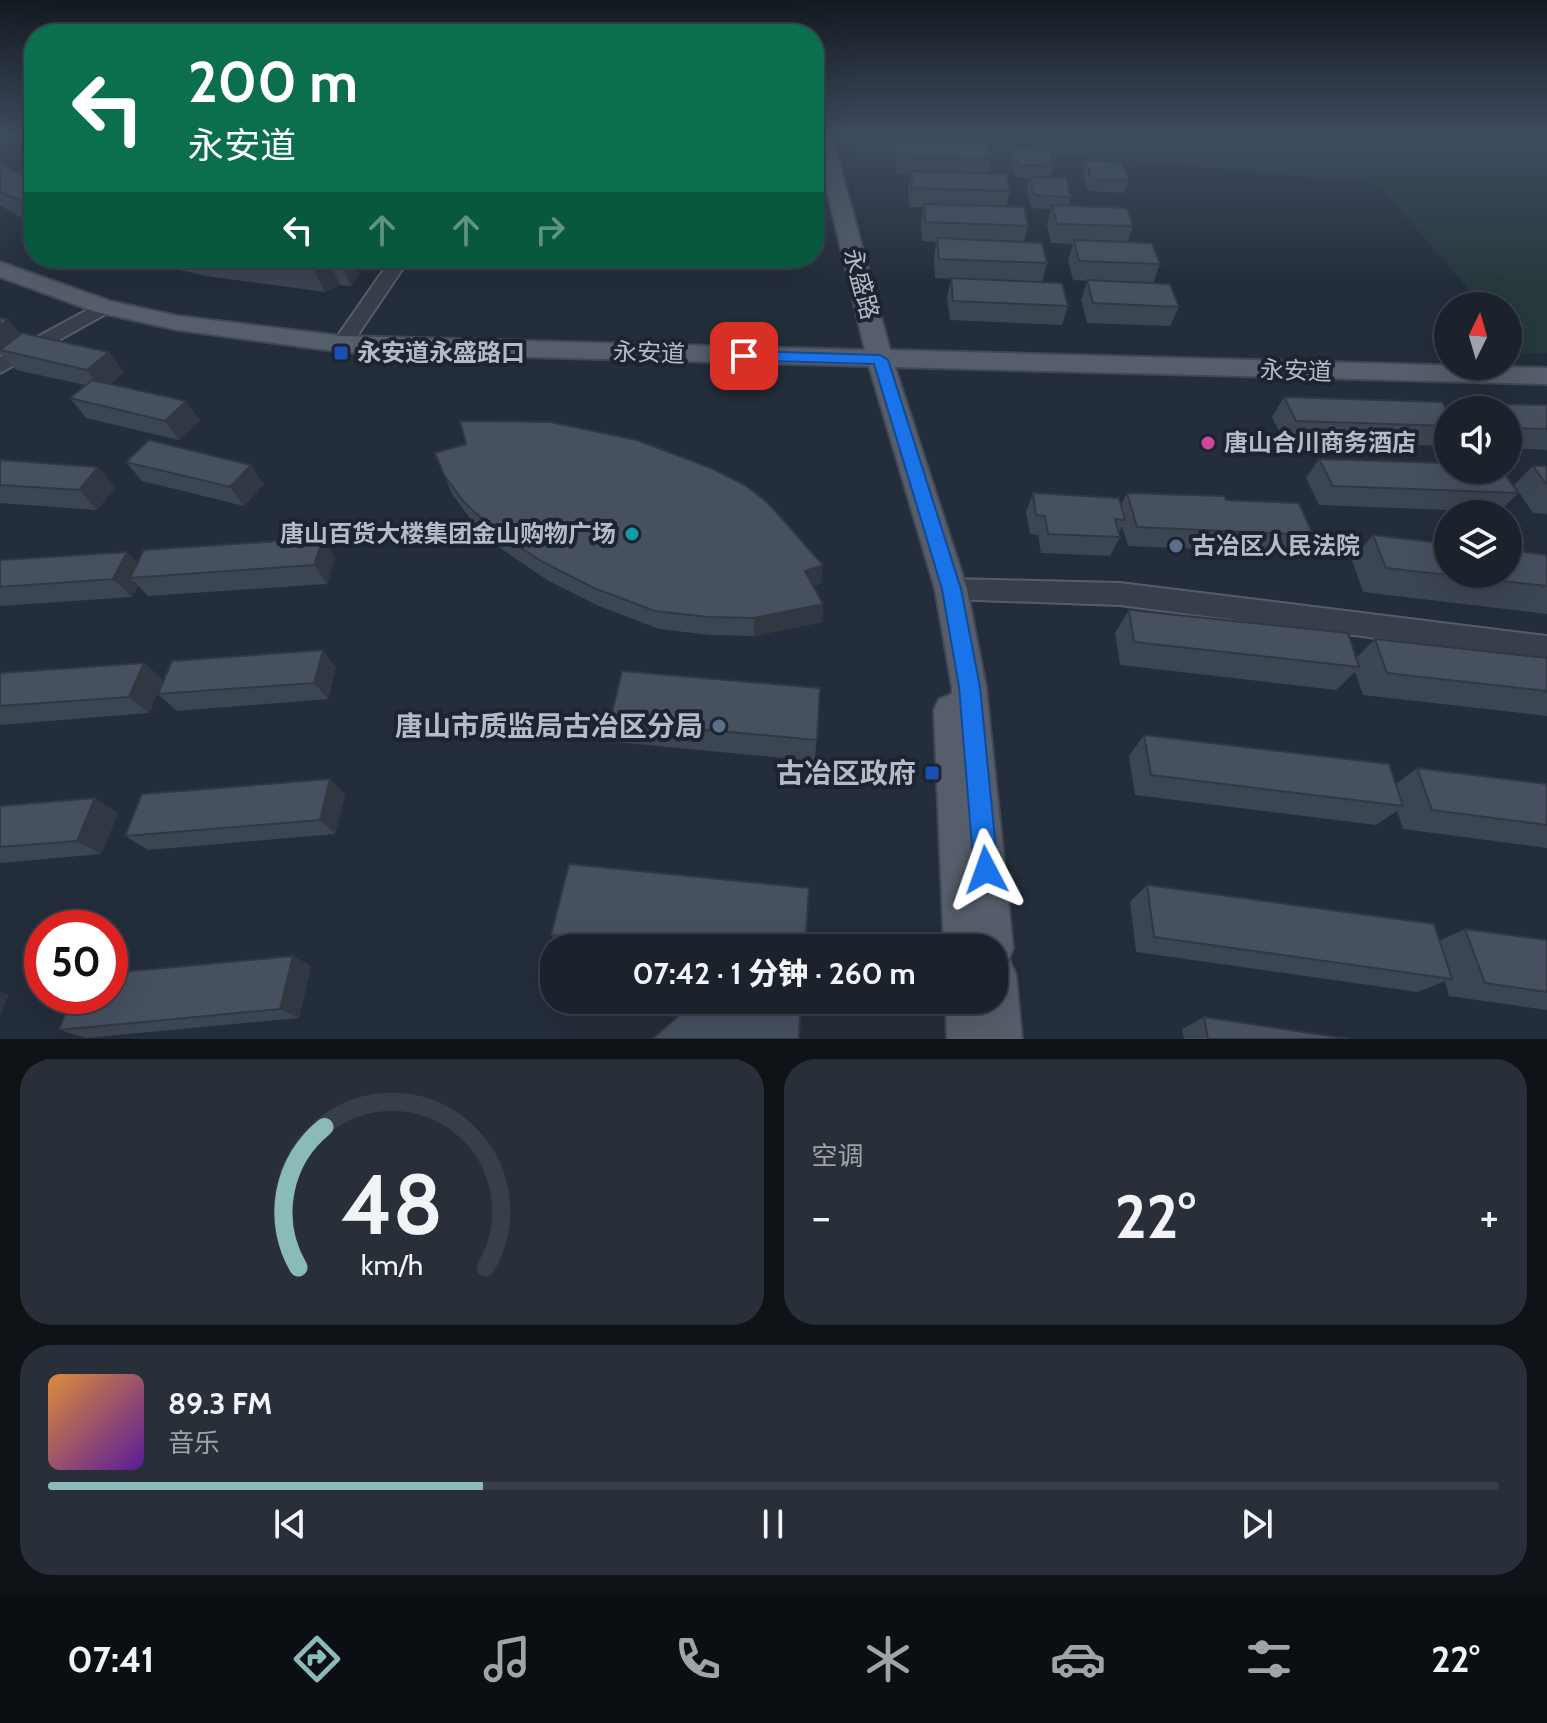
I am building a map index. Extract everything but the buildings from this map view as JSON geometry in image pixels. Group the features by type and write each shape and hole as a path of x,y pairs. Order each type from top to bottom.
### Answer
{"main road":[{"name":"永盛路","path":"826,184 929,563 952,697 964,934"},
{"name":"永盛路","path":"834,184 874,360 951,589 969,687 991,934"},
{"name":"永安道","path":"0,269 104,307 178,323 342,344 1547,376"},
{"path":"969,1014 970,1039"},
{"path":"997,1014 999,1039"}],"street":[{"path":"342,344 394,268"},
{"path":"0,366 104,307"},
{"path":"951,589 1120,594 1547,648"}],"shaded area":[{"path":"1374,184 1547,184 1547,353 1522,352 1522,292 1471,292 1387,195"}],"place":[{"name":"永安道永盛路口","path":"341,353"},
{"name":"唐山合川商务酒店","path":"1208,443"},
{"name":"唐山百货大楼集团金山购物广场","path":"632,534"},
{"name":"古冶区人民法院","path":"1176,546"},
{"name":"唐山市质监局古冶区分局","path":"719,726"},
{"name":"古冶区政府","path":"932,773"}],"route":[{"path":"744,356 880,360 951,589 969,687 986,870"}]}
